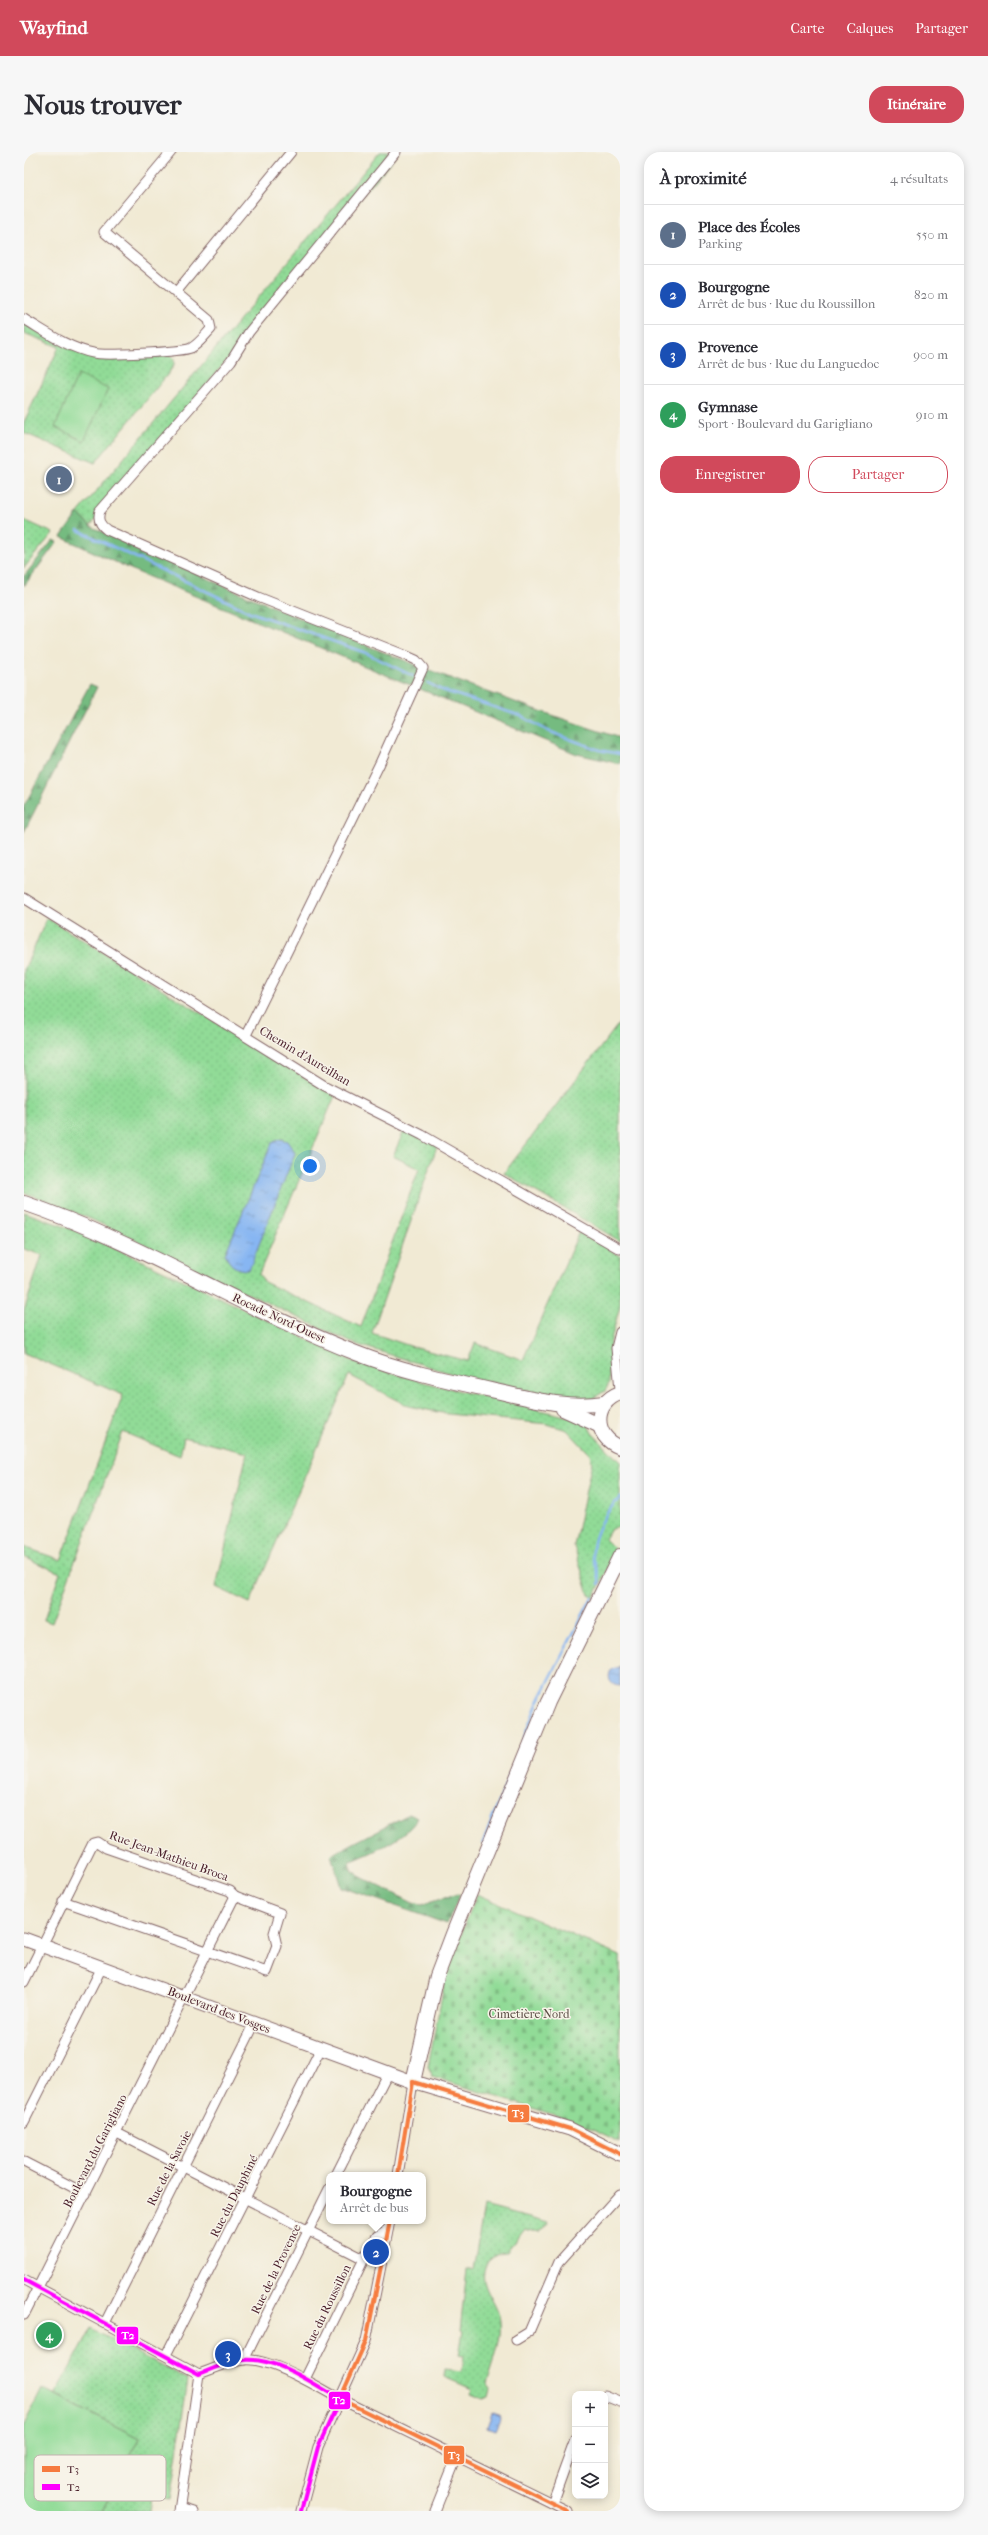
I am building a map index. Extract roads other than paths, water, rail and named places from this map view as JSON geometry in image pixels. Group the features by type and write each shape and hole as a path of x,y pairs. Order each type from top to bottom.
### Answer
{"main road":[{"name":"Rocade Nord-Ouest","path":"24,1203 96,1230 304,1331 357,1353 429,1376 544,1401 581,1406 604,1404"},
{"path":"620,1393 613,1395 604,1404 598,1416 598,1425 606,1439 620,1447"},
{"name":"Rocade Nord-Ouest","path":"544,1401 598,1425"},
{"path":"414,2082 437,1976 453,1934 548,1702 620,1556"},
{"name":"Boulevard des Vosges","path":"24,1939 186,1997 414,2082 570,2129 620,2154"}],"street":[{"path":"24,319 71,346 93,354 109,355 184,350 198,343 211,329 209,320 104,232 171,152"},
{"path":"177,292 291,152"},
{"path":"246,1035 380,763 423,668 416,660 408,656 258,597 108,530 100,524 98,518 100,511 231,361 249,332 396,152"},
{"name":"Chemin d'Aureilhan","path":"24,898 246,1035 325,1086 422,1135 620,1249"},
{"path":"620,1332 616,1348 620,1388"},
{"name":"Rue Jean-Mathieu Broca","path":"63,1901 93,1843 97,1842 106,1848 230,1891 235,1896 280,1913 274,1933 276,1946 267,1972 208,1953"},
{"name":"Boulevard du Garigliano","path":"24,2315 186,1997 235,1896"},
{"path":"24,1982 63,1901 208,1953"},
{"path":"24,2122 102,1967"},
{"name":"Rue de la Savoie","path":"105,2323 255,2023"},
{"name":"Rue du Dauphiné","path":"166,2355 246,2200 321,2048"},
{"path":"338,2172 388,2072"},
{"path":"399,2172 414,2082"},
{"path":"117,2133 364,2260"},
{"path":"24,2162 86,2194"},
{"path":"516,2340 529,2332 559,2262 620,2194"},
{"name":"Rue de la Provence","path":"244,2360 326,2195"},
{"path":"301,2511 318,2447 366,2341 389,2225"},
{"name":"Rue du Roussillon","path":"305,2379 377,2236 389,2225"},
{"path":"24,2280 199,2374 244,2360 271,2365 305,2379 340,2399 568,2511"},
{"path":"193,2511 180,2509 199,2374"},
{"path":"608,2397 620,2402"},
{"path":"552,2503 572,2448"},
{"path":"434,2511 457,2456"}],"water":[{"path":"280,1139 287,1141 295,1153 249,1270 240,1269 229,1262 225,1254 272,1143"},
{"path":"620,1667 620,1686 617,1686 611,1683 609,1675 612,1669"},
{"path":"492,2413 501,2416 495,2430 487,2427"}],"waterway":[{"path":"78,530 250,612 366,653 413,676"},
{"path":"428,683 442,690 521,716 548,731 599,750 620,754"},
{"path":"599,1584 599,1577 593,1556 594,1541 600,1525 620,1498"},
{"path":"483,1843 537,1704 592,1597"}],"place":[{"name":"Place des Écoles","path":"59,479"},
{"name":"Bourgogne","path":"376,2252"},
{"name":"Gymnase","path":"49,2335"},
{"name":"Provence","path":"228,2354"}],"park label":[{"name":"Cimetière Nord","path":"529,2014"}]}
